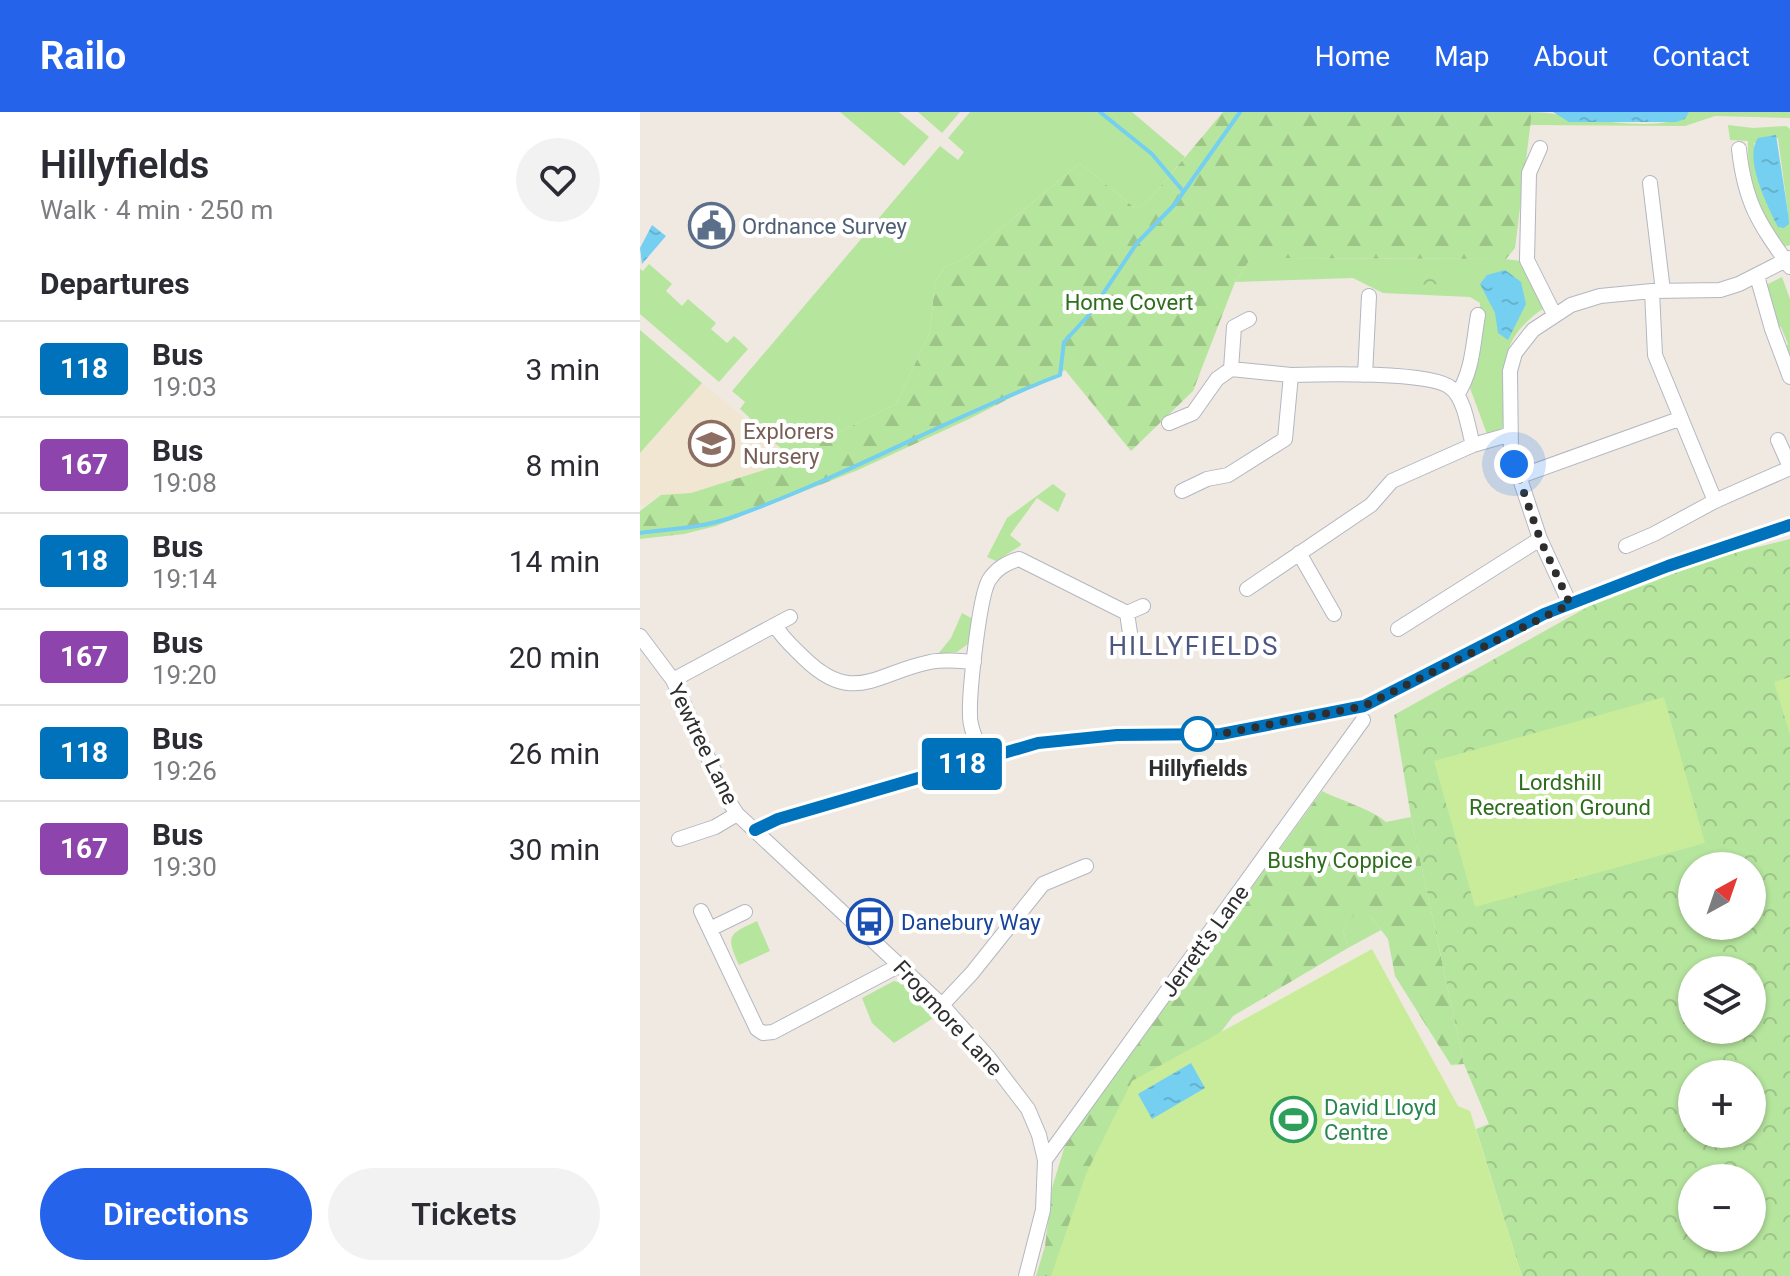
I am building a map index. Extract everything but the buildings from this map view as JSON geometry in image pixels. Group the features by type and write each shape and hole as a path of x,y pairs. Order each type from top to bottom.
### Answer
{"street":[{"path":"1540,148 1529,173 1527,260 1554,314"},
{"path":"1570,604 1540,539 1518,477 1508,435 1510,371 1515,353 1533,330 1554,314 1595,297 1658,291 1720,290 1788,262 1759,222 1745,191 1739,149"},
{"path":"1650,183 1658,291 1655,355 1715,501"},
{"path":"1757,276 1790,377"},
{"path":"1365,375 1369,296"},
{"path":"1457,395 1466,382 1470,367 1478,315"},
{"path":"1231,369 1234,327 1249,319"},
{"path":"1169,423 1193,413 1217,379 1231,369 1291,375 1365,375 1439,380 1450,386 1457,395 1473,445"},
{"path":"1182,491 1207,479 1228,475 1285,439 1291,375"},
{"path":"1518,477 1679,419"},
{"path":"1247,589 1371,505 1392,481 1473,445 1508,435"},
{"path":"1626,546 1790,467 1778,440"},
{"path":"755,830 778,819 1038,743 1070,738 1221,734 1364,706 1570,604 1668,566 1790,525"},
{"path":"1398,629 1540,539"},
{"path":"1299,553 1334,614"},
{"path":"983,757 969,719 974,662 983,596 989,581 1003,564 1019,559 1127,613"},
{"path":"1127,613 1143,606"},
{"path":"1127,613 1130,633"},
{"path":"673,680 790,617"},
{"path":"775,625 781,636 811,665 841,683 869,682 931,662 974,662"},
{"name":"Yewtree Lane","path":"640,636 673,680 737,814"},
{"name":"Jerrett's Lane","path":"1045,1160 1363,720"},
{"path":"679,839 715,827 737,814"},
{"name":"Frogmore Lane","path":"737,814 942,1005 989,1058 1028,1109 1045,1160 1043,1210 1026,1276"},
{"path":"942,1005 972,973 1030,888 1086,866"},
{"path":"701,911 757,1029 763,1033 785,1026 900,965"},
{"path":"710,929 745,912"}],"shaded area":[{"name":"Explorers Nursery","path":"702,383 791,456 784,464 691,493 661,495 645,506 640,504 640,453"}],"green space":[{"path":"840,112 899,112 929,137 904,166"},
{"path":"918,112 960,112 942,133"},
{"path":"970,112 1132,112 1185,157 1150,199 1136,209 1080,163 967,257 945,267 935,282 930,332 896,404 791,456 747,421 750,418 740,409 745,402 732,391 940,146 958,160 964,152 948,138"},
{"name":"Home Covert","path":"1223,112 1532,112 1515,248 1506,259 1251,258 1235,282 1193,391 1131,451 1065,370 858,470 716,526 684,534 640,539 640,511 661,495 691,493 783,464 791,456 896,404 930,332 935,282 945,267 967,257 1080,163 1136,209 1150,199"},
{"path":"1532,112 1637,124 1676,120 1689,112 1790,112 1790,118 1715,116 1685,126 1530,125"},
{"path":"1728,125 1753,128 1786,126 1790,129 1790,245 1783,247 1757,197 1750,171 1748,141 1730,140","holes":["1778,138 1788,213 1760,184 1755,168 1754,143"]},
{"path":"1251,258 1521,261 1544,308 1528,321 1509,347 1503,376 1504,428 1487,434 1470,388 1479,357 1480,303 1470,297 1383,293 1353,278 1235,282"},
{"path":"649,264 672,284 666,291 682,306 688,299 716,323 711,329 727,343 734,336 748,349 719,382 640,314 640,269 643,271"},
{"path":"1446,273 1449,284 1403,285 1401,276"},
{"path":"1782,277 1790,299 1790,369 1784,351 1788,344 1781,327 1776,327 1764,286"},
{"path":"640,330 702,383 640,453"},
{"path":"1053,484 1066,494 1058,512 1037,498 1010,535 1020,546 996,561 987,557 1007,518"},
{"name":"Lordshill Recreation Ground","path":"1790,539 1790,1276 1522,1276 1476,1129 1489,1124 1464,1064 1411,817 1394,715 1645,575"},
{"path":"962,613 973,619 968,644 957,652 938,654 951,638"},
{"path":"1790,677 1790,735 1774,682"},
{"path":"1664,697 1705,843 1475,907 1434,761"},
{"name":"Bushy Coppice","path":"1322,791 1365,809 1386,822 1411,817 1464,1064 1451,1065 1395,976 1388,939 1371,917 1357,911 1343,930 1348,948 1233,1016 1221,1032 1097,1276 1036,1276 1045,1246 1052,1188 1066,1142"},
{"path":"1357,910 1371,917 1381,930 1348,948 1343,930"},
{"path":"757,921 770,951 739,965 732,947 732,937 740,929"},
{"name":"David Lloyd Centre","path":"1372,949 1458,1106 1470,1111 1522,1276 1051,1276 1086,1174 1132,1081"},
{"path":"894,981 904,984 935,1017 894,1043 872,1023 862,998"}],"water":[{"path":"1553,112 1689,112 1685,119 1676,122 1569,122"},
{"path":"1776,135 1789,224 1784,228 1778,227 1769,207 1753,158 1758,138"},
{"path":"652,225 666,236 642,264 640,248"},
{"path":"1505,270 1521,282 1526,304 1508,340 1498,333 1495,313 1480,284 1487,275"},
{"path":"1191,1063 1205,1088 1152,1119 1138,1094"}],"waterway":[{"path":"1100,112 1152,154 1183,191"},
{"path":"640,533 697,526 730,518 813,485 1060,375 1064,342 1088,316 1137,243 1175,204 1240,112"}],"bus line":[{"name":"118","path":"755,830 778,819 1038,743 1117,735 1221,734 1295,717 1364,706 1544,614 1668,566 1790,525"}],"place":[{"name":"Ordnance Survey","path":"711,226"},
{"name":"Explorers Nursery","path":"712,444"},
{"name":"Hillyfields","path":"1198,734"},
{"name":"Danebury Way","path":"870,922"},
{"name":"David Lloyd Centre","path":"1293,1120"}],"district":[{"name":"HILLYFIELDS","path":"1194,646"}],"route":[{"path":"1198,734 1191,734 1221,734 1295,717 1364,706 1544,614 1570,604 1540,539 1514,464"}]}
